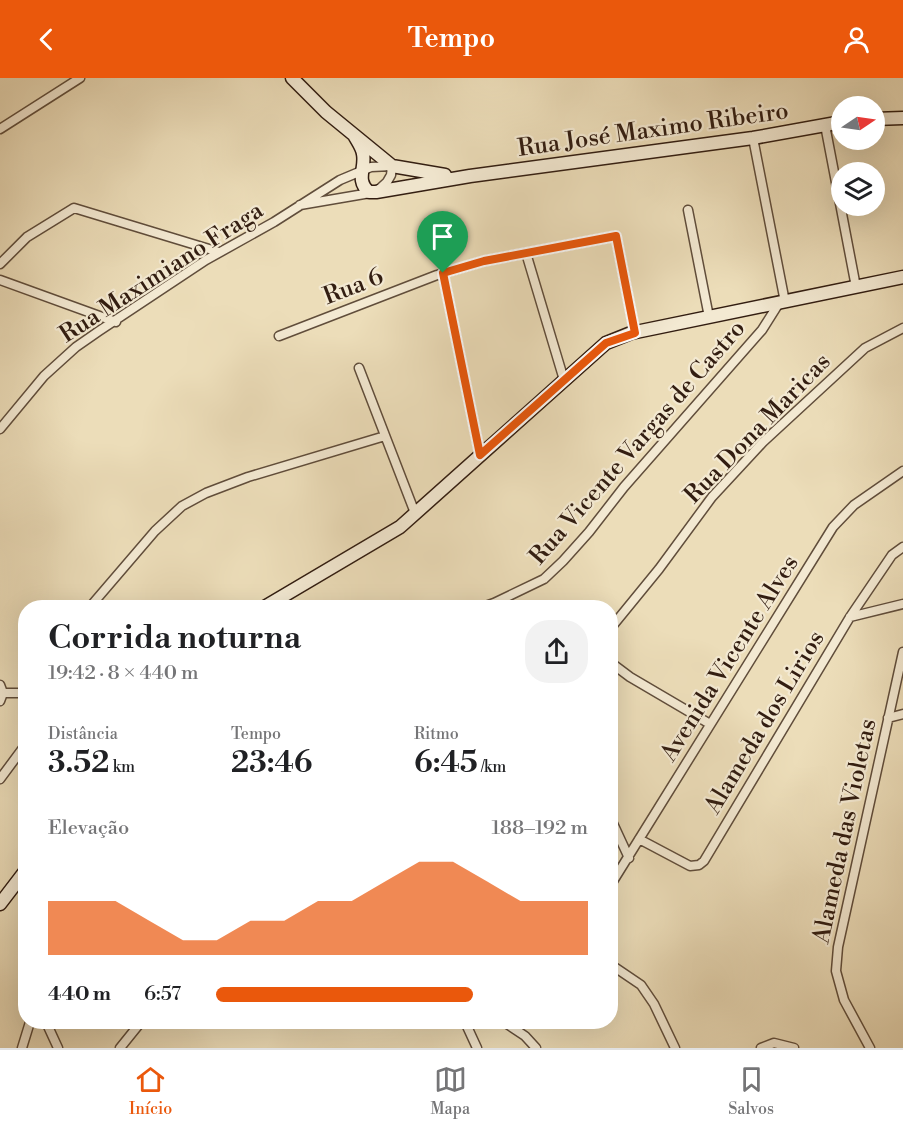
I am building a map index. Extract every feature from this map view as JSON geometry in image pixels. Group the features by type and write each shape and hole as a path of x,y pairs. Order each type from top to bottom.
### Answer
{"street":[{"path":"0,129 80,78"},
{"name":"Rua José Maximo Ribeiro","path":"292,78 326,112 392,166 439,175 470,176"},
{"path":"885,119 903,118"},
{"name":"Rua José Maximo Ribeiro","path":"376,192 470,176 753,138 831,124"},
{"path":"825,125 856,287"},
{"path":"354,135 364,155 361,179 369,192 376,192 387,182 392,166"},
{"path":"753,138 782,302"},
{"name":"Rua Maximiano Fraga","path":"0,429 44,376 76,347 219,252 340,180 362,170 378,166 392,166"},
{"name":"Rua Maximiano Fraga","path":"300,205 376,192"},
{"path":"0,264 27,237 74,208 219,252"},
{"path":"688,210 709,317"},
{"name":"Rua 6","path":"279,336 443,273 484,261 616,236 635,333"},
{"path":"526,253 564,380"},
{"path":"443,273 480,455"},
{"path":"277,600 400,527 606,343 635,333 903,278"},
{"path":"0,280 116,322"},
{"name":"Rua Vicente Vargas de Castro","path":"500,600 544,579 563,561 624,487 762,330 782,302"},
{"name":"Rua Dona Maricas","path":"618,619 712,497 763,442 865,348 903,328"},
{"path":"359,368 415,513"},
{"path":"96,600 155,531 182,506 206,493 248,477 385,435"},
{"name":"Avenida Vicente Alves","path":"618,874 833,527 854,505 903,471"},
{"name":"Alameda dos Lirios","path":"639,839 690,866 699,865 704,861 850,617 892,555 903,547"},
{"path":"850,617 903,604"},
{"name":"Alameda das Violetas","path":"870,1048 844,1000 836,971 838,946 903,652"},
{"path":"618,668 710,724"},
{"path":"1,693 18,693"},
{"path":"888,718 903,714"},
{"path":"0,778 18,754"},
{"path":"618,834 629,858"},
{"path":"0,904 18,880"},
{"path":"618,969 641,985 654,1004 675,1048"},
{"path":"22,1048 28,1029"},
{"path":"49,1029 58,1048"},
{"path":"120,1048 135,1029"},
{"path":"468,1029 477,1048"},
{"path":"514,1029 536,1048"},
{"path":"761,1048 774,1043 794,1048"}],"route":[{"path":"616,236 635,333 606,343 480,455 443,273 484,261 616,236"}]}
